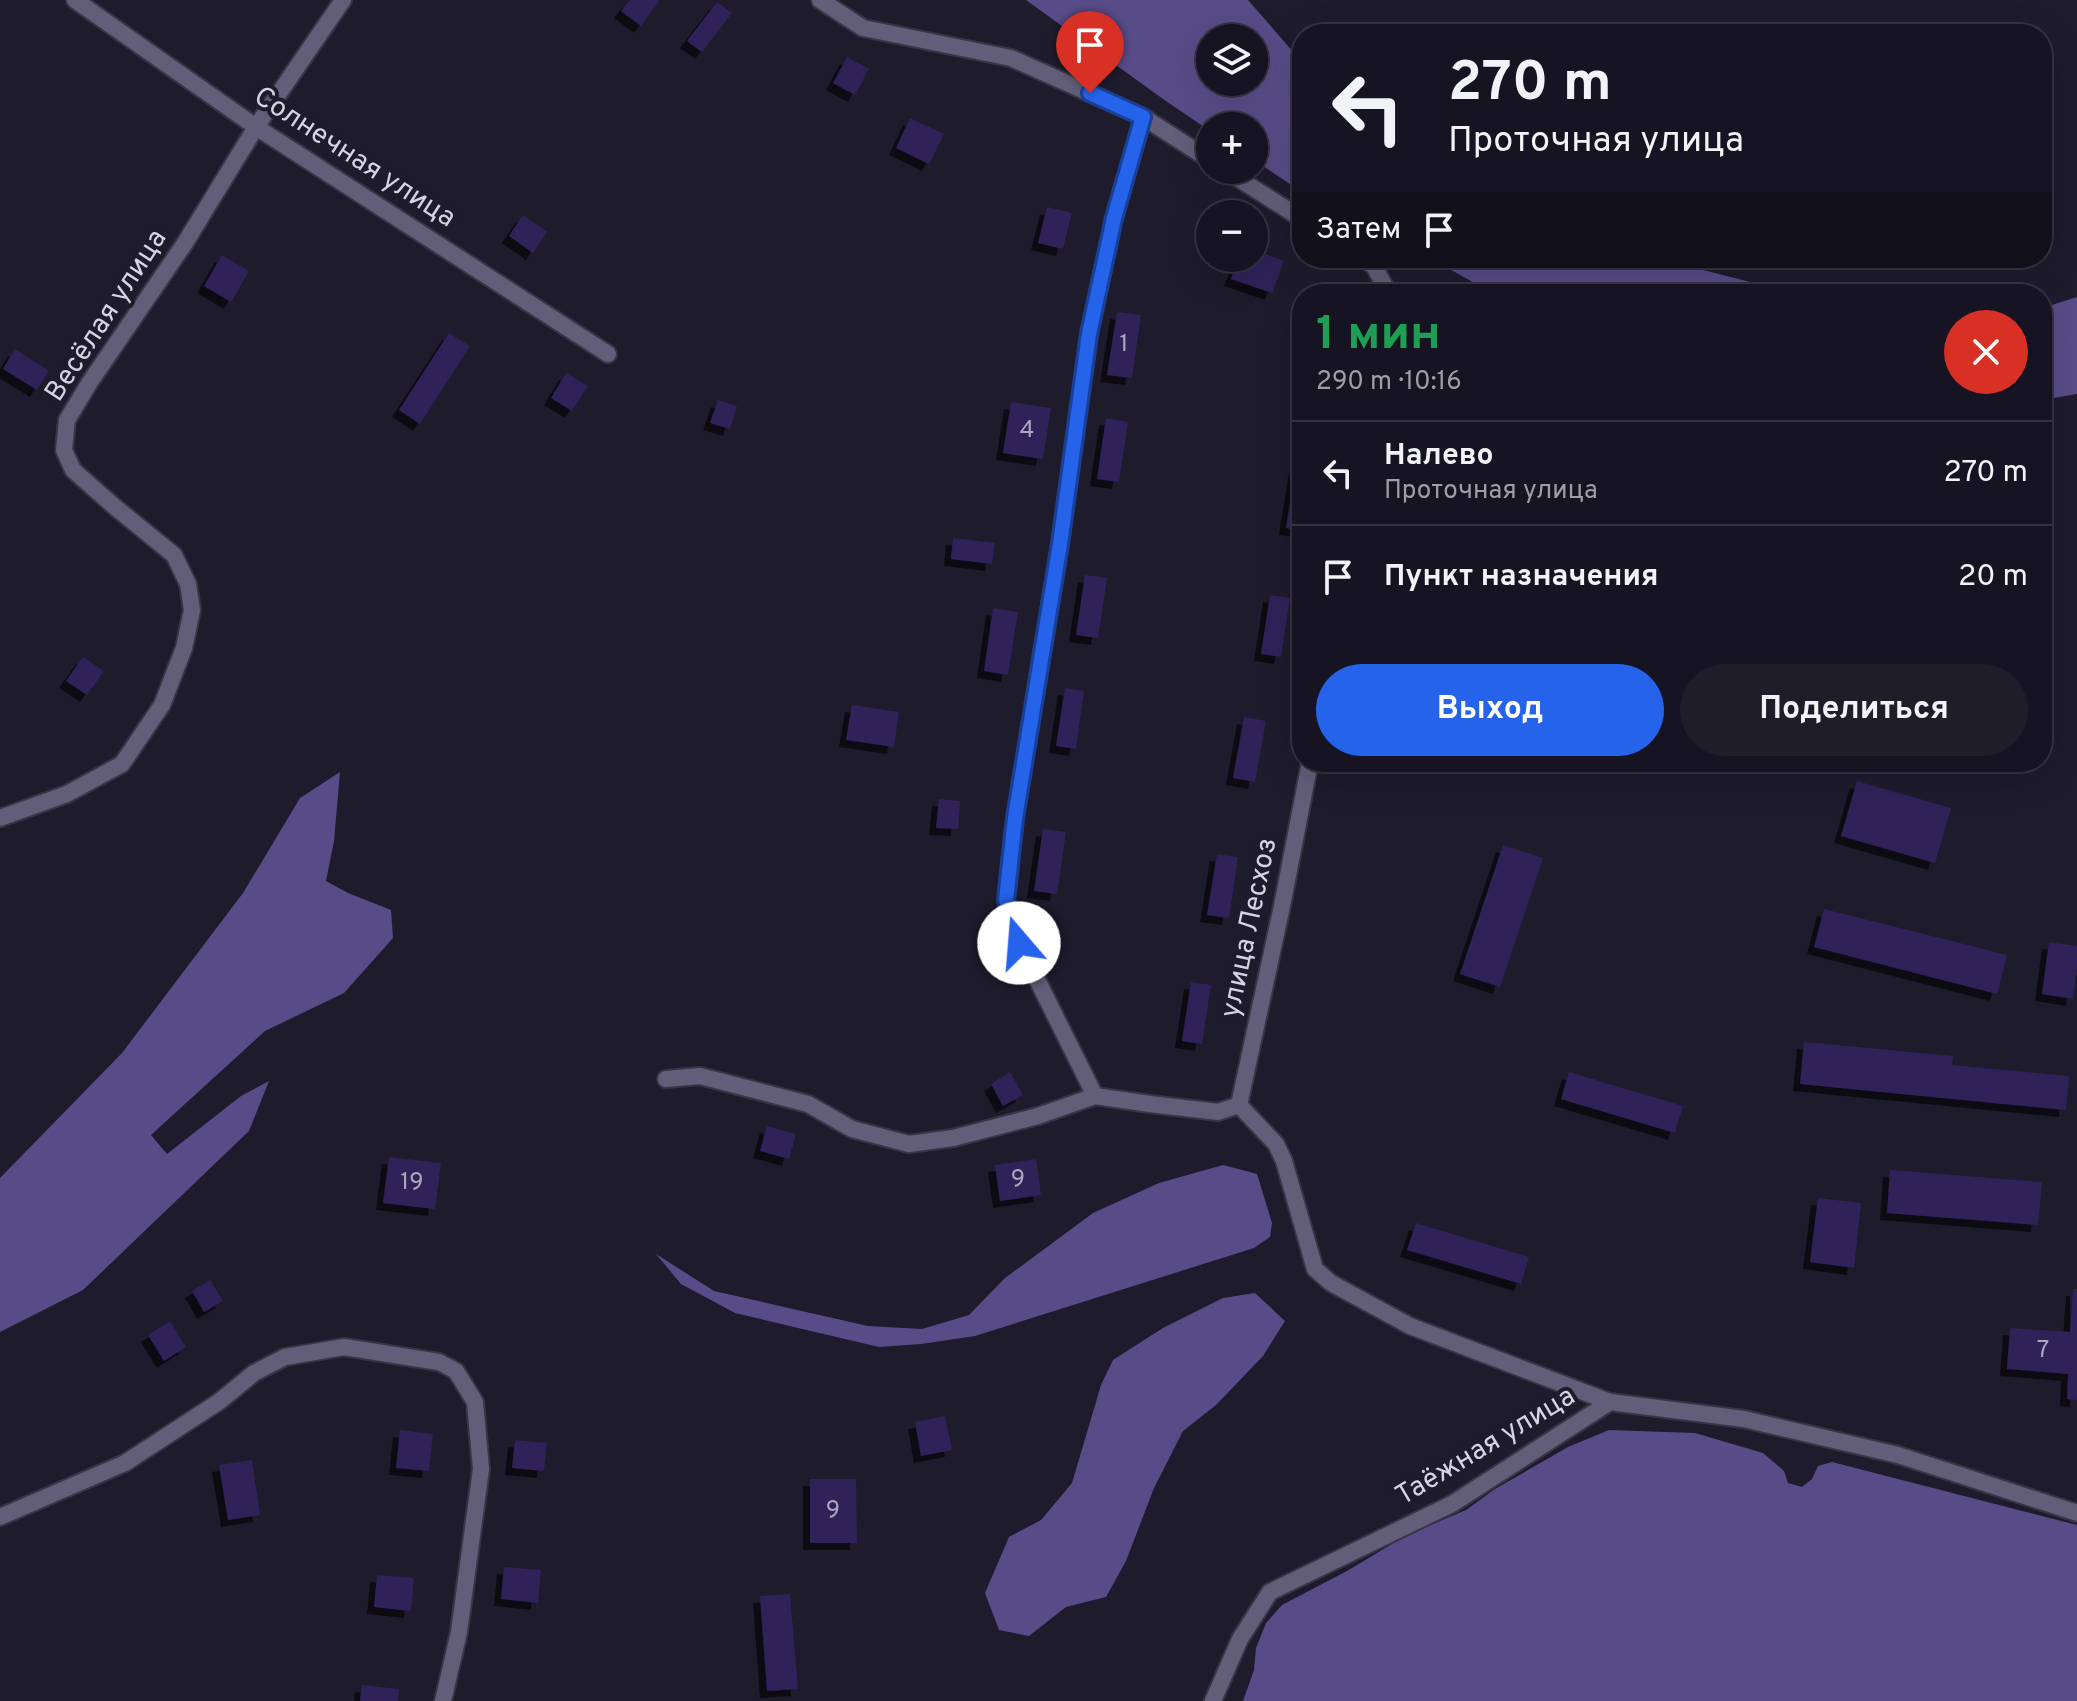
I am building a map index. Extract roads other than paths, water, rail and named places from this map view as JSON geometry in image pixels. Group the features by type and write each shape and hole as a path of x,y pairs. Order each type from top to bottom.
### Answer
{"street":[{"name":"Солнечная улица","path":"75,0 256,127 608,354"},
{"name":"Весёлая улица","path":"0,818 67,794 122,764 162,705 184,648 192,610 188,584 174,555 73,470 64,450 67,420 185,243 256,127 343,0"},
{"path":"820,0 863,28 1011,58 1143,117 1196,151"},
{"path":"1095,1096 1019,943 1006,900 1015,818 1060,544 1089,334 1114,218 1143,117"},
{"path":"1247,184 1292,213"},
{"name":"улица Лесхоз","path":"1239,1105 1308,772"},
{"path":"666,1079 700,1076 808,1104 852,1129 909,1144 953,1138 1010,1124 1095,1096 1218,1112 1239,1105"},
{"name":"Таёжная улица","path":"1239,1105 1276,1144 1284,1161 1315,1269 1331,1283 1410,1326 1610,1402"},
{"path":"0,1517 125,1463 220,1401 254,1373 285,1357 344,1347 439,1362 456,1371 475,1402 481,1469 459,1632 443,1701"},
{"path":"1610,1402 1744,1419 1898,1455 2077,1513"},
{"name":"Таёжная улица","path":"1213,1701 1240,1639 1270,1592 1452,1504 1610,1402"}]}
